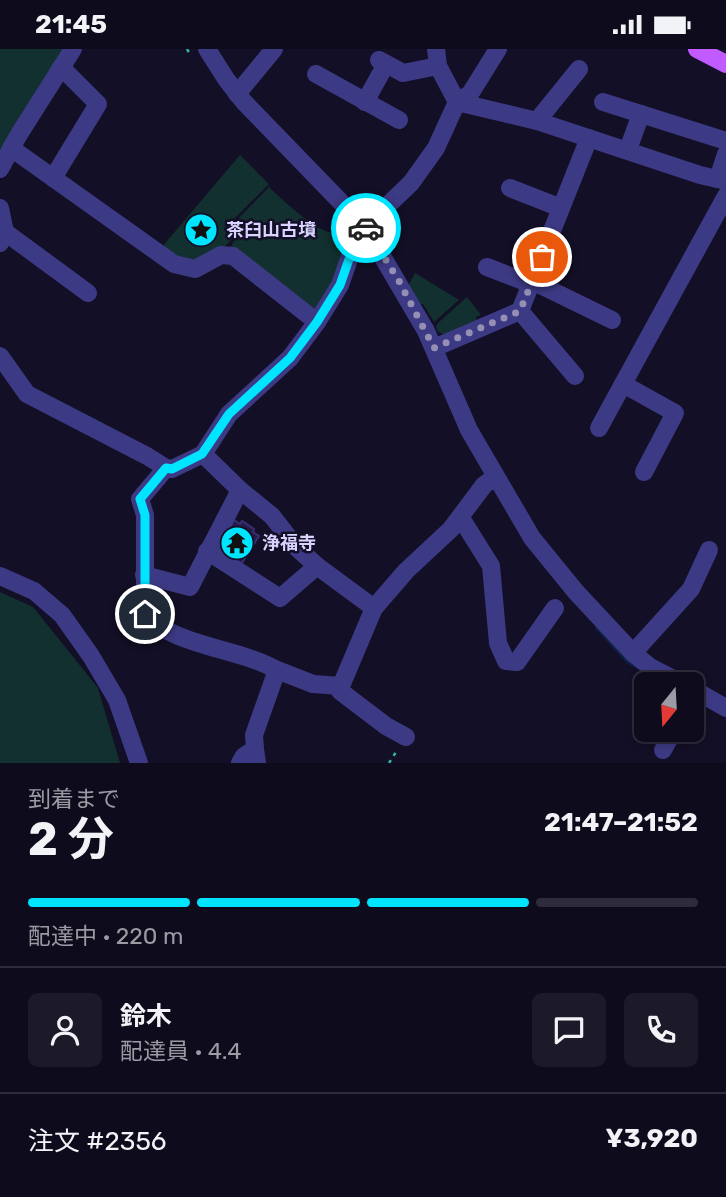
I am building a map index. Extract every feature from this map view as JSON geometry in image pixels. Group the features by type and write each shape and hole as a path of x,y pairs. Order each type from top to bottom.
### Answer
{"main road":[{"path":"697,49 720,57"}],"street":[{"path":"0,169 73,49"},
{"path":"207,49 237,94 365,227 399,281 434,348 489,481 576,591 633,653 659,672"},
{"path":"237,94 274,49"},
{"path":"0,356 27,394 166,468 172,469 202,454 229,414 290,358 317,322 340,285 354,245 365,227 411,183 436,148 457,102 470,95 498,49"},
{"path":"365,102 382,62 403,73 437,58 457,102"},
{"path":"53,178 98,104 61,67"},
{"path":"537,121 579,69"},
{"path":"316,75 399,120"},
{"path":"457,102 537,121 722,180 726,154"},
{"path":"603,102 726,141"},
{"path":"630,144 641,114"},
{"path":"434,348 520,311 589,138"},
{"path":"11,148 174,264 195,269 221,255 233,256 317,322"},
{"path":"510,188 561,208"},
{"path":"599,428 726,196"},
{"path":"0,208 3,238 88,293"},
{"path":"487,267 532,282 612,320"},
{"path":"520,311 575,376"},
{"path":"623,384 674,413 644,472"},
{"path":"202,454 272,516 296,547 317,566 374,608"},
{"path":"166,468 140,499 145,515 145,614 166,631 260,660 313,684 341,686"},
{"path":"406,737 360,708 340,691 341,686 374,608 406,571 461,518 489,481"},
{"path":"144,575 190,587 240,490"},
{"path":"461,518 491,565 498,643 506,661 517,662 555,608"},
{"path":"633,653 691,589 709,550"},
{"path":"207,551 280,598 317,566"},
{"path":"0,576 34,591 62,615 117,700 139,763"},
{"path":"240,763 244,756 256,756 254,734 277,670"},
{"path":"704,697 726,708"},
{"path":"663,750 667,742"}],"green space":[{"path":"0,49 68,49 0,154"},
{"path":"240,155 269,184 224,229 232,239 219,252 194,266 161,248"},
{"path":"269,187 324,231 346,239 341,269 314,314 231,247 235,238 227,230"},
{"path":"415,273 459,300 434,322 408,286"},
{"path":"467,297 481,315 476,317 477,321 445,335 438,332 438,323"},
{"path":"0,592 33,607 98,688 120,763 0,763"}],"building":[{"name":"浄福寺","path":"234,520 240,524 242,521 259,536 240,566 215,550"}],"waterway":[{"path":"597,627 628,661 635,665"}],"way so far":[{"path":"366,228 399,281 434,348 520,311 542,257"}],"place":[{"name":"茶臼山古墳","path":"201,230"},
{"name":"浄福寺","path":"237,543"}],"route":[{"path":"145,614 145,515 140,499 166,468 172,469 202,454 229,414 290,358 340,285 354,245 366,228"}]}
